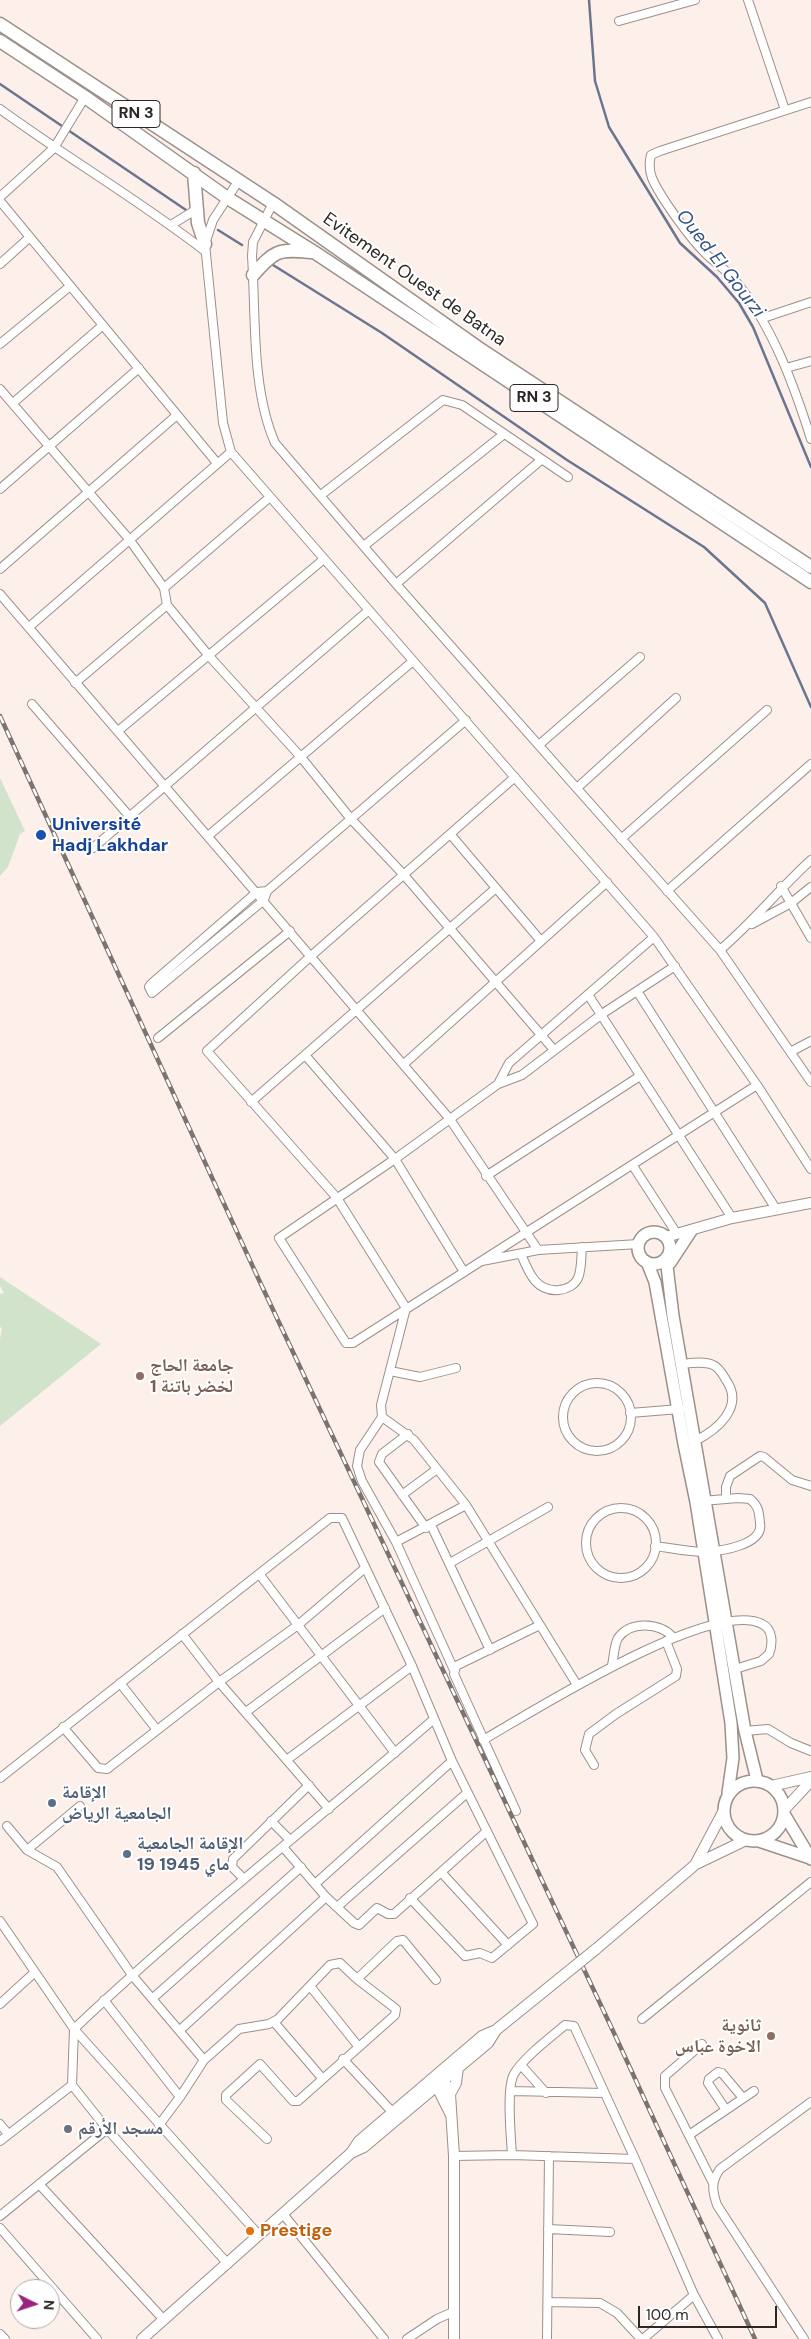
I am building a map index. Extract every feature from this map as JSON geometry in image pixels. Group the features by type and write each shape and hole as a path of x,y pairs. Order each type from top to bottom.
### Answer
{"highway":[{"name":"Evitement Ouest de Batna","path":"0,24 273,203 477,347 809,573"},
{"name":"Evitement Ouest de Batna","path":"0,41 85,97 263,222 314,252 809,573"},
{"path":"194,174 198,223 205,248"},
{"path":"253,275 270,256 287,250 314,252"}],"main road":[{"path":"666,1271 690,1231"},
{"path":"701,1501 695,1441 684,1408 682,1364 666,1271 666,1258 670,1250 672,1235 658,1232 648,1233 639,1244 641,1256 647,1262 655,1282 684,1408 721,1624 732,1735 732,1764 723,1812 726,1824 734,1835 746,1840 758,1841 810,1858"},
{"path":"647,1262 657,1263 666,1258"},
{"path":"721,1624 734,1669 745,1731 757,1780"},
{"path":"728,1793 741,1783 757,1780 771,1786 778,1792 784,1812 810,1858"},
{"path":"758,1841 773,1835 782,1822 784,1812"}],"street":[{"path":"619,21 695,0"},
{"path":"748,0 785,110"},
{"path":"85,97 54,148 0,199 69,287 217,463"},
{"path":"811,102 660,151 651,155 649,164 652,176 659,190 688,231 704,252 738,282 763,318 808,417 811,439"},
{"path":"0,109 54,148 205,248"},
{"path":"239,180 226,197 213,220 205,248 223,423 231,452 654,937 757,1085 811,1169"},
{"path":"273,203 253,242 253,275 258,372 269,428 275,443 365,545 396,584 540,744 720,950 792,1051 811,1082"},
{"path":"171,225 197,209"},
{"path":"0,264 30,237"},
{"path":"0,344 69,287"},
{"path":"763,318 811,302"},
{"path":"13,403 102,325"},
{"path":"786,368 811,361"},
{"path":"0,488 139,368"},
{"path":"0,389 129,539 164,588 167,605 209,656 300,756 351,818 404,875 554,1050"},
{"path":"321,495 443,400 462,405 568,477"},
{"path":"0,569 177,415"},
{"path":"365,545 504,434"},
{"path":"29,627 231,452"},
{"path":"396,584 541,460"},
{"path":"164,588 270,497"},
{"path":"118,731 324,559"},
{"path":"0,594 358,1009 449,1118 486,1176 538,1250"},
{"path":"75,683 167,605"},
{"path":"94,848 369,610"},
{"path":"540,744 640,657"},
{"path":"208,836 413,661"},
{"path":"577,788 676,698"},
{"path":"32,704 130,816"},
{"path":"621,838 767,710"},
{"path":"267,891 256,892 151,984 149,987 152,992 264,900 267,891 466,720"},
{"path":"667,891 811,764"},
{"path":"515,777 206,1052 337,1198 406,1308 381,1405 382,1417 385,1421 408,1434 466,1505 577,1685"},
{"path":"451,834 541,941"},
{"path":"720,950 748,926 781,886 811,860"},
{"path":"404,1064 607,882"},
{"path":"781,886 811,938"},
{"path":"748,926 791,903 811,887"},
{"path":"251,1102 496,888"},
{"path":"158,1038 290,931"},
{"path":"498,1084 509,1063 541,1034 589,996 654,937"},
{"path":"675,966 602,1014 522,1074 498,1084 395,1159 279,1238 346,1343 353,1343 524,1232 679,1137 757,1085"},
{"path":"637,991 776,1209"},
{"path":"589,996 732,1218"},
{"path":"792,1051 811,1041"},
{"path":"305,1055 395,1159 464,1272"},
{"path":"486,1176 640,1076"},
{"path":"632,1166 672,1235 732,1218 811,1203"},
{"path":"479,1262 538,1250 639,1244"},
{"path":"521,1254 536,1284 544,1289 564,1290 572,1285 578,1277 582,1246"},
{"path":"682,1364 696,1362 717,1367 731,1389 728,1415 712,1432 695,1441"},
{"path":"390,1371 420,1377 456,1368"},
{"path":"596,1383 616,1390 626,1400 630,1413 629,1427 622,1440 611,1448 597,1451 584,1448 572,1440 563,1421 565,1407 572,1395 583,1386 596,1383"},
{"path":"630,1413 684,1408"},
{"path":"382,1417 360,1450 357,1466 362,1481 396,1542 516,1811"},
{"path":"408,1434 380,1458 380,1462 402,1495 429,1526 450,1563 490,1650"},
{"path":"726,1498 726,1487 730,1476 760,1456 764,1457 792,1480 811,1486"},
{"path":"402,1495 438,1469"},
{"path":"655,1546 709,1551 744,1545 756,1535 761,1527 756,1503 745,1498 701,1501"},
{"path":"396,1542 466,1505"},
{"path":"450,1563 548,1507"},
{"path":"620,1508 634,1511 646,1519 654,1532 655,1546 651,1560 641,1571 621,1578 607,1575 595,1566 588,1554 586,1540 590,1526 600,1515 620,1508"},
{"path":"0,1778 330,1518 342,1518 412,1666 467,1793 533,1922 492,1958 480,1953 465,1956 410,1898"},
{"path":"63,1727 98,1768 104,1770 298,1625 365,1568"},
{"path":"260,1575 322,1654 395,1753"},
{"path":"246,1712 385,1608"},
{"path":"483,1740 612,1665 669,1639 721,1624 756,1620 766,1626 771,1634 771,1650 766,1658 734,1669"},
{"path":"454,1670 456,1666 540,1625"},
{"path":"594,1765 585,1750 589,1734 616,1714 676,1676 677,1669 667,1631 656,1626 632,1628 618,1639 612,1665"},
{"path":"182,1634 220,1682 329,1809"},
{"path":"288,1759 412,1666"},
{"path":"120,1683 157,1730"},
{"path":"228,2264 108,2129 72,2085 74,2029 104,2000 243,1878 329,1809 434,1719"},
{"path":"745,1731 768,1729 791,1743 811,1751"},
{"path":"315,1884 452,1761"},
{"path":"771,1786 811,1777"},
{"path":"784,1812 811,1781"},
{"path":"243,1878 232,1867 233,1859 309,1785"},
{"path":"337,1907 467,1793"},
{"path":"27,1850 80,1806"},
{"path":"696,1864 723,1812"},
{"path":"271,1821 290,1840"},
{"path":"7,1826 27,1850 57,1867 132,1975 204,2060"},
{"path":"283,1847 326,1897 354,1923 359,1925 377,1908 388,1914 394,1914 486,1832"},
{"path":"142,2339 351,2153 361,2150 482,2036 496,2030 596,1949 696,1864 746,1840"},
{"path":"153,1998 301,1867"},
{"path":"440,1872 508,1945"},
{"path":"642,2019 811,1882"},
{"path":"180,2030 326,1897"},
{"path":"0,1921 2,1930 35,1972 74,2029 158,2125 259,2235"},
{"path":"357,1979 400,1939 403,1940 436,1980"},
{"path":"158,2125 180,2097 204,2060 239,2030 274,2022 330,1965 340,1963 357,1979 396,2009 396,2012 295,2102 260,2064 226,2094 226,2100 267,2139"},
{"path":"0,2004 35,1972"},
{"path":"310,1986 358,2046"},
{"path":"104,2000 180,2097"},
{"path":"274,2022 322,2078"},
{"path":"512,2155 512,2078 521,2065 564,2024 571,2024 574,2026 635,2158 694,2295 718,2339"},
{"path":"396,2116 425,2096 438,2079 458,2067 488,2043 496,2030"},
{"path":"702,2044 665,2076 665,2088 713,2183 713,2192 717,2204 804,2339"},
{"path":"343,2059 396,2116"},
{"path":"521,2065 546,2092"},
{"path":"446,2098 456,2083 458,2067"},
{"path":"726,2110 708,2083 708,2079 718,2072 722,2073 744,2098"},
{"path":"438,2079 451,2116 454,2156 454,2339"},
{"path":"0,2141 72,2085"},
{"path":"689,2135 754,2091"},
{"path":"511,2092 604,2093"},
{"path":"425,2096 446,2098"},
{"path":"713,2183 720,2169 811,2102"},
{"path":"0,2124 8,2134"},
{"path":"0,2216 108,2129"},
{"path":"454,2156 512,2155 635,2158"},
{"path":"547,2339 549,2156"},
{"path":"39,2184 164,2320"},
{"path":"283,2214 384,2339"},
{"path":"0,2228 97,2339"},
{"path":"548,2229 610,2232"},
{"path":"548,2302 600,2303 617,2313 642,2339 694,2295"},
{"path":"412,2338 437,2319 455,2311"},
{"path":"0,2334 5,2339"}],"green space":[{"path":"0,778 25,831 20,834 8,867 0,876"},
{"path":"0,1277 101,1344 0,1426 0,1339 2,1328 0,1327 0,1294 4,1293 0,1286"}],"waterway":[{"name":"Oued El Gourzi","path":"589,0 595,81 609,127 680,243 717,277 739,303 753,327 811,467"},
{"path":"0,84 186,210"},
{"path":"218,230 242,245"},
{"path":"273,265 382,333 567,460 704,547 765,603 811,707"}],"railway":[{"path":"0,716 259,1280 614,2033 755,2339"}],"place":[{"name":"Université Hadj Lakhdar","path":"41,835"},
{"name":"جامعة الحاج لخضر باتنة 1","path":"140,1376"},
{"name":"الإقامة الجامعية الرياض","path":"52,1803"},
{"name":"الإقامة الجامعية 19 ماي 1945","path":"127,1854"},
{"name":"ثانوية الاخوة عباس","path":"771,2036"},
{"name":"مسجد الأرقم","path":"68,2129"},
{"name":"Prestige","path":"250,2231"}]}
